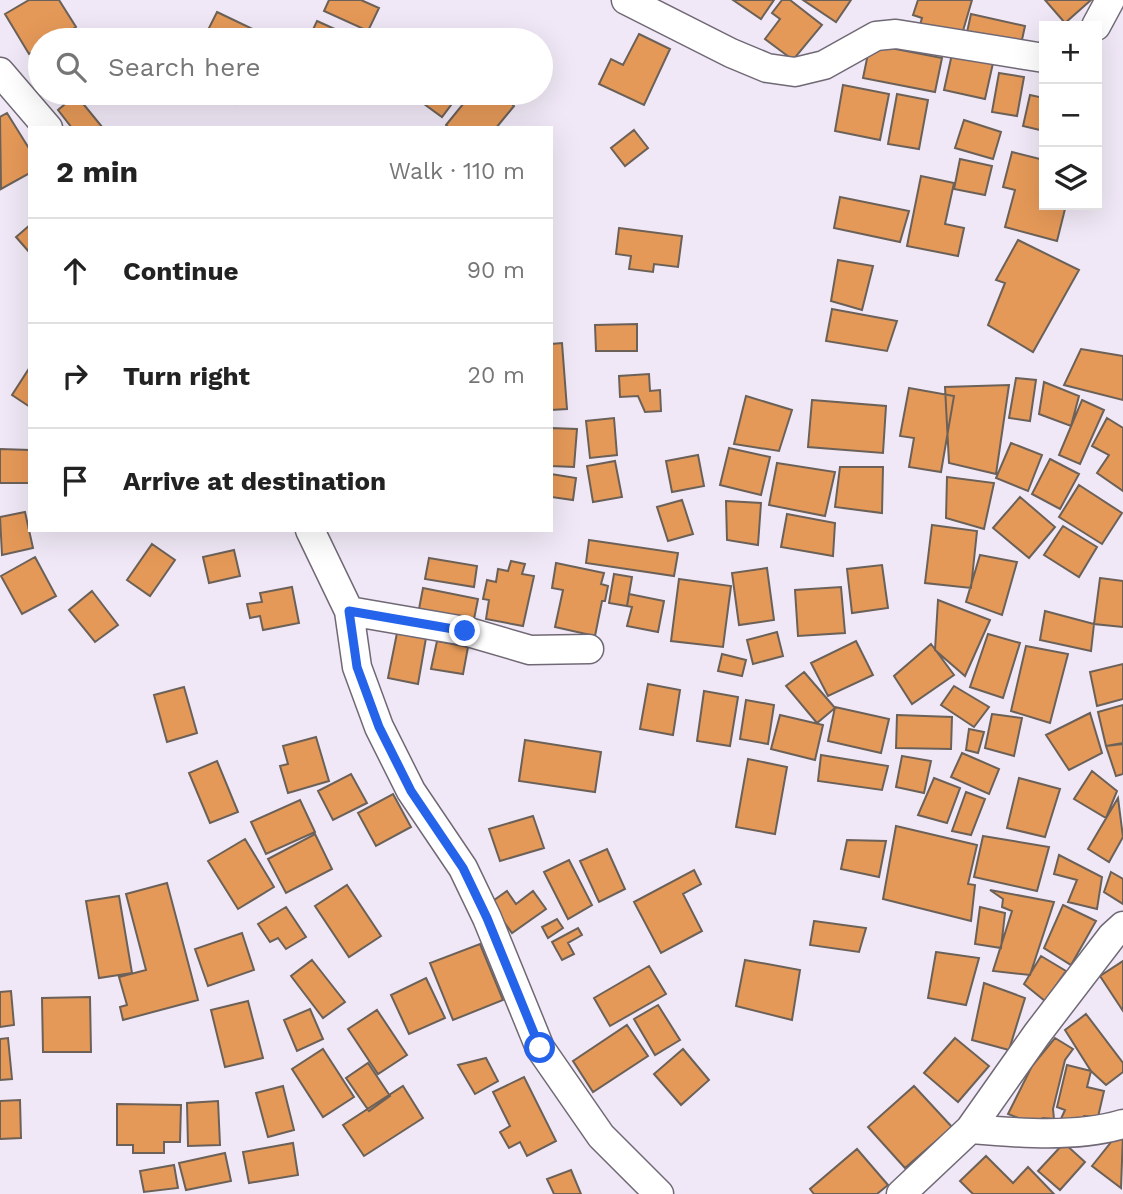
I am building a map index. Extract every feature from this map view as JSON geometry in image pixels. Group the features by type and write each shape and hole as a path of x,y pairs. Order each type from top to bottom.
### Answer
{"street":[{"path":"626,0 767,68 795,72 824,65 876,36 896,34 1039,57"},
{"path":"1099,21 1110,0"},
{"path":"0,72 28,105"},
{"path":"28,105 46,126"},
{"path":"311,532 349,611 357,667 379,727 411,791 463,868 487,918 540,1048 601,1136 659,1194"},
{"path":"349,611 465,631 530,650 589,649"},
{"path":"901,1194 970,1129 1037,1034 1112,936 1123,926"},
{"path":"970,1129 1010,1132 1101,1130 1123,1124"}],"building":[{"path":"29,0 59,0 76,27 28,28 28,52 5,14"},
{"path":"329,0 361,0 379,8 369,28 361,28 324,11"},
{"path":"733,0 774,0 761,19"},
{"path":"782,0 790,0 822,25 793,60 765,39 780,19 772,13"},
{"path":"803,0 851,0 836,22"},
{"path":"918,0 972,0 960,41 919,28 922,18 913,15"},
{"path":"1045,0 1091,0 1067,21 1063,21"},
{"path":"217,12 250,28 209,28"},
{"path":"971,14 1025,26 1020,49 966,37"},
{"path":"317,21 332,28 314,28"},
{"path":"639,34 670,49 644,105 599,84 611,59 623,65"},
{"path":"870,44 942,58 935,92 863,78"},
{"path":"952,54 993,63 985,99 944,90"},
{"path":"999,73 1024,77 1017,116 992,112"},
{"path":"843,85 889,94 880,140 835,131"},
{"path":"897,94 928,100 919,149 888,144"},
{"path":"1030,95 1039,97 1039,130 1023,126"},
{"path":"64,105 84,105 101,126 70,126 58,110"},
{"path":"426,105 451,105 442,117"},
{"path":"462,105 514,106 498,126 446,125"},
{"path":"7,113 28,147 28,174 1,189 0,117"},
{"path":"964,120 1001,132 993,159 955,148"},
{"path":"634,130 648,148 625,166 611,148"},
{"path":"1012,152 1039,159 1039,210 1065,210 1057,241 1005,227 1015,190 1003,187"},
{"path":"960,159 992,166 985,195 954,189"},
{"path":"921,176 954,183 945,224 964,228 958,256 907,246"},
{"path":"840,197 909,211 900,242 834,228"},
{"path":"28,227 28,251 16,237"},
{"path":"619,228 682,236 678,267 654,264 653,272 629,269 631,256 616,254"},
{"path":"1018,240 1079,270 1033,352 988,325 1005,283 996,280"},
{"path":"838,260 873,266 862,310 831,301"},
{"path":"832,309 897,321 887,351 826,341"},
{"path":"637,324 637,351 596,351 595,325"},
{"path":"562,343 567,409 553,410 553,344"},
{"path":"1081,349 1123,356 1123,400 1064,385"},
{"path":"28,370 28,406 12,395"},
{"path":"649,374 650,391 660,390 661,411 645,412 638,396 620,397 619,376"},
{"path":"1016,378 1036,380 1030,421 1009,418"},
{"path":"1044,382 1079,396 1071,426 1039,414"},
{"path":"1009,385 996,474 949,463 945,387"},
{"path":"909,388 954,396 941,472 909,467 914,438 900,436"},
{"path":"746,396 792,410 779,451 734,444"},
{"path":"812,400 886,406 883,453 808,447"},
{"path":"1082,400 1104,410 1080,464 1059,455"},
{"path":"614,418 617,455 590,458 586,421"},
{"path":"1107,418 1123,428 1123,491 1097,473 1109,455 1092,446"},
{"path":"553,428 577,429 574,467 553,466"},
{"path":"1011,443 1042,455 1028,491 996,478"},
{"path":"729,448 770,457 761,495 720,485"},
{"path":"0,449 28,450 28,483 0,483"},
{"path":"698,455 704,486 672,492 666,461"},
{"path":"1050,459 1079,474 1060,509 1032,494"},
{"path":"615,461 622,497 593,502 587,466"},
{"path":"777,463 835,472 825,516 769,505"},
{"path":"840,467 883,467 882,513 835,507"},
{"path":"553,474 576,478 573,500 553,497"},
{"path":"947,477 994,483 984,529 946,518"},
{"path":"1079,485 1122,513 1102,544 1059,517"},
{"path":"1020,497 1055,527 1029,558 993,528"},
{"path":"682,500 693,534 668,541 657,507"},
{"path":"726,501 761,503 758,545 727,540"},
{"path":"25,512 33,548 2,555 0,517"},
{"path":"787,514 835,523 833,556 781,547"},
{"path":"932,525 977,531 971,588 925,583"},
{"path":"1063,526 1097,547 1079,577 1044,555"},
{"path":"589,540 678,553 674,576 586,563"},
{"path":"152,544 175,560 150,596 127,580"},
{"path":"234,550 240,576 209,583 203,557"},
{"path":"980,555 1017,562 1002,615 966,602"},
{"path":"35,557 56,596 22,614 1,576"},
{"path":"429,558 477,566 474,587 425,579"},
{"path":"511,561 525,564 522,574 534,576 523,626 486,619 489,600 483,599 487,580 496,582 498,569 508,571"},
{"path":"556,563 604,573 601,584 608,586 595,636 555,627 563,590 552,588"},
{"path":"882,565 888,608 852,613 847,569"},
{"path":"767,568 774,620 739,625 732,573"},
{"path":"614,574 632,577 627,606 609,603"},
{"path":"1100,578 1123,581 1123,627 1094,624"},
{"path":"679,579 731,586 723,647 671,641"},
{"path":"292,587 299,623 263,630 260,616 250,618 247,604 262,602 260,593"},
{"path":"841,587 845,633 798,636 795,590"},
{"path":"423,588 478,599 474,619 419,609"},
{"path":"92,591 118,625 95,642 69,610"},
{"path":"629,594 664,601 658,632 627,626 632,607 627,606"},
{"path":"938,600 990,620 965,676 935,650"},
{"path":"1045,611 1094,624 1091,651 1040,640"},
{"path":"777,632 783,656 753,664 747,640"},
{"path":"397,633 426,638 418,684 388,678"},
{"path":"988,634 1020,643 1003,698 970,687"},
{"path":"437,641 468,647 463,674 431,669"},
{"path":"856,641 873,675 828,696 811,663"},
{"path":"931,644 954,675 912,704 894,676"},
{"path":"1026,646 1068,654 1050,723 1011,711"},
{"path":"722,654 746,660 742,676 718,671"},
{"path":"1123,664 1123,699 1097,706 1090,672"},
{"path":"804,672 835,708 817,723 786,686"},
{"path":"648,684 680,690 673,735 640,729"},
{"path":"954,686 989,707 974,727 941,705"},
{"path":"184,687 197,733 167,742 154,695"},
{"path":"704,691 738,697 730,746 697,741"},
{"path":"746,700 774,705 768,744 740,739"},
{"path":"1123,705 1123,743 1106,746 1098,712"},
{"path":"835,707 889,719 881,753 828,741"},
{"path":"1090,713 1102,753 1069,770 1046,735"},
{"path":"992,714 1022,718 1014,756 985,748"},
{"path":"780,715 823,725 815,760 771,749"},
{"path":"897,715 952,717 951,749 896,748"},
{"path":"969,729 984,732 978,753 966,750"},
{"path":"316,737 329,781 288,793 280,766 288,764 283,746"},
{"path":"525,740 601,752 595,792 519,781"},
{"path":"1123,744 1123,774 1116,776 1106,746"},
{"path":"962,753 999,769 989,794 951,777"},
{"path":"821,755 888,766 882,790 818,781"},
{"path":"902,756 931,761 924,793 896,787"},
{"path":"748,759 787,767 775,834 736,827"},
{"path":"217,761 238,812 210,823 189,773"},
{"path":"1092,771 1117,791 1106,818 1074,799"},
{"path":"351,774 367,803 333,820 318,791"},
{"path":"934,778 960,788 947,823 918,815"},
{"path":"1019,778 1060,789 1045,837 1007,828"},
{"path":"966,792 985,799 971,835 952,831"},
{"path":"393,794 411,827 376,846 358,813"},
{"path":"1118,798 1123,837 1109,862 1088,849"},
{"path":"300,800 315,832 266,854 251,822"},
{"path":"533,816 544,848 500,861 489,829"},
{"path":"896,826 977,845 968,884 975,885 971,921 883,899"},
{"path":"315,834 332,869 286,893 268,859"},
{"path":"983,836 1049,847 1037,891 974,877"},
{"path":"245,839 274,887 238,909 208,861"},
{"path":"847,840 886,841 879,877 841,869"},
{"path":"607,849 625,889 599,902 580,861"},
{"path":"1059,855 1102,877 1097,909 1068,902 1077,880 1054,874"},
{"path":"569,860 592,905 568,919 544,872"},
{"path":"694,870 701,884 683,894 702,931 661,953 634,902"},
{"path":"1111,872 1123,879 1123,904 1104,892"},
{"path":"167,883 198,1000 123,1020 120,1007 127,1005 119,977 146,970 126,894"},
{"path":"347,885 381,936 349,957 315,906"},
{"path":"990,890 1054,902 1030,975 993,971 1012,911 1002,907 1003,899"},
{"path":"507,891 516,904 533,891 546,909 512,933 490,903"},
{"path":"119,896 132,973 99,978 86,901"},
{"path":"1063,905 1096,921 1071,965 1044,948"},
{"path":"286,907 306,937 286,949 278,938 270,942 258,924"},
{"path":"980,907 1005,913 1001,948 975,944"},
{"path":"557,919 563,928 548,938 542,927"},
{"path":"814,921 866,928 859,952 810,945"},
{"path":"578,928 582,935 568,943 574,954 562,960 552,942"},
{"path":"242,933 254,970 208,986 195,949"},
{"path":"480,944 503,1000 453,1020 430,963"},
{"path":"936,952 979,958 966,1005 928,998"},
{"path":"1041,956 1066,971 1045,1001 1024,984"},
{"path":"312,960 345,1002 323,1018 291,976"},
{"path":"745,960 800,970 792,1020 736,1006"},
{"path":"1123,961 1123,1011 1100,976"},
{"path":"649,966 666,994 610,1026 594,998"},
{"path":"426,978 445,1018 409,1034 391,995"},
{"path":"984,983 1025,998 1009,1050 972,1040"},
{"path":"11,991 14,1025 0,1027 0,992"},
{"path":"90,997 91,1052 43,1052 42,998"},
{"path":"248,1001 263,1058 225,1067 211,1010"},
{"path":"658,1005 680,1040 655,1055 634,1019"},
{"path":"310,1009 323,1039 297,1051 284,1020"},
{"path":"377,1010 407,1055 378,1074 348,1029"},
{"path":"1086,1014 1123,1063 1123,1072 1106,1085 1091,1071 1065,1030"},
{"path":"627,1025 648,1056 593,1092 573,1061"},
{"path":"8,1038 12,1079 0,1080 0,1039"},
{"path":"955,1038 989,1066 958,1102 924,1073"},
{"path":"1055,1038 1073,1049 1065,1060 1053,1109 1054,1119 1043,1118 1032,1123 1008,1114 1032,1066"},
{"path":"323,1049 354,1097 323,1117 292,1069"},
{"path":"683,1049 709,1080 681,1105 654,1074"},
{"path":"486,1058 498,1081 475,1094 458,1065"},
{"path":"368,1063 390,1096 369,1111 346,1078"},
{"path":"1067,1065 1091,1071 1087,1087 1104,1091 1098,1117 1084,1116 1081,1124 1060,1121 1065,1110 1057,1107"},
{"path":"524,1077 556,1141 527,1156 520,1142 509,1148 500,1132 510,1126 493,1092"},
{"path":"283,1086 294,1130 268,1137 256,1093"},
{"path":"403,1086 423,1118 364,1156 343,1125"},
{"path":"914,1086 952,1127 905,1168 868,1127"},
{"path":"20,1100 21,1138 0,1139 0,1101"},
{"path":"218,1101 220,1145 188,1146 187,1103"},
{"path":"117,1104 181,1105 180,1142 164,1142 164,1153 133,1153 133,1145 117,1145"},
{"path":"1120,1131 1123,1134 1121,1188 1092,1166"},
{"path":"293,1143 298,1175 249,1183 243,1152"},
{"path":"1064,1143 1085,1162 1060,1190 1038,1171"},
{"path":"857,1149 888,1185 877,1194 814,1194 810,1189"},
{"path":"225,1153 231,1181 186,1190 179,1163"},
{"path":"986,1156 1013,1183 1028,1167 1054,1194 973,1194 960,1181"},
{"path":"174,1165 178,1188 144,1192 140,1171"},
{"path":"571,1170 581,1194 554,1194 547,1179"}],"route":[{"path":"465,631 349,611 357,667 379,727 411,791 463,868 487,918 517,998 540,1048"}]}
